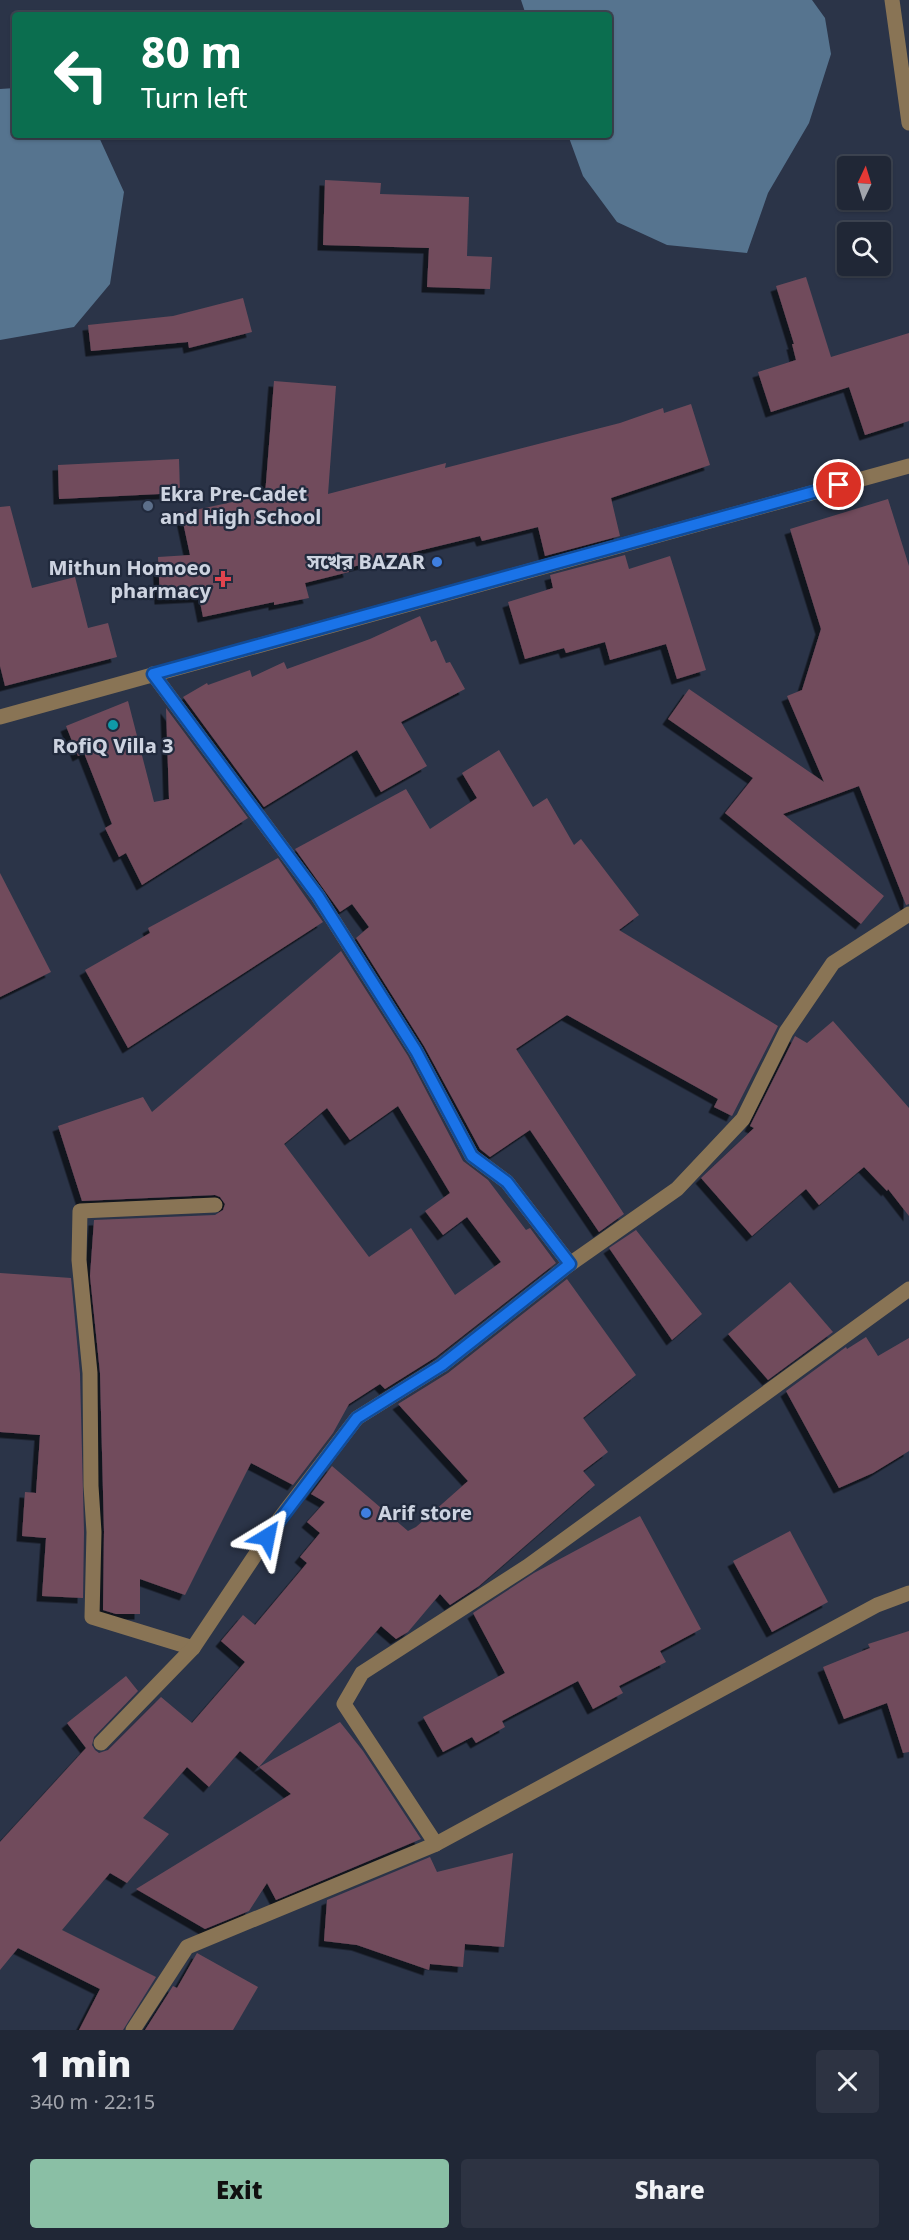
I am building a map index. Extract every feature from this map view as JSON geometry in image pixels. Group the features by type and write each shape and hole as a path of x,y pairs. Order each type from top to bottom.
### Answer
{"street":[{"path":"892,0 909,123"},
{"path":"0,717 908,468"},
{"path":"153,674 318,896 416,1051 472,1156 507,1182 570,1264"},
{"path":"101,1743 193,1648 280,1518 357,1418 442,1365 570,1264 677,1189 743,1119 786,1032 833,963 909,914"},
{"path":"193,1648 92,1617 94,1532 91,1486 90,1373 79,1260 80,1211 215,1206"},
{"path":"436,1844 344,1704 362,1673 528,1566 909,1289"},
{"path":"133,2030 187,1947 436,1844 878,1605 909,1593"}],"water":[{"path":"521,0 812,0 825,18 831,54 809,123 768,193 747,253 667,245 617,222 583,176 569,138 612,138 612,12 525,12"},
{"path":"12,88 12,138 99,138 124,192 110,284 74,327 0,340 0,89"}],"building":[{"path":"325,180 381,183 380,194 469,197 467,256 492,257 490,289 427,287 429,248 323,245"},
{"path":"806,277 831,357 909,333 909,421 865,435 849,387 771,412 758,372 796,360 792,344 794,344 776,286"},
{"path":"243,298 252,332 189,348 188,342 91,351 88,325 173,316"},
{"path":"274,381 336,386 328,494 446,463 445,468 620,423 663,408 664,413 691,404 710,465 611,498 620,536 545,556 538,527 482,541 480,536 348,568 349,572 305,583 309,598 274,605 274,602 203,617 199,597 160,599 158,557 190,555 181,513 265,495"},
{"path":"179,459 180,493 59,499 58,465"},
{"path":"888,499 909,566 909,904 906,905 859,786 783,814 884,896 861,924 725,813 753,778 668,719 689,689 824,782 787,696 802,690 821,629 790,529"},
{"path":"10,506 32,588 75,577 88,628 108,623 117,657 5,686 0,666 0,507"},
{"path":"625,555 629,569 670,556 706,670 677,679 666,644 610,660 605,642 566,653 564,648 525,659 508,602 553,588 550,575"},
{"path":"420,616 431,642 436,640 446,663 450,662 465,689 401,722 427,766 381,792 357,750 264,807 183,697 207,683 208,685 250,670 252,677 284,662 287,669 370,639"},
{"path":"128,701 154,802 169,799 166,708 248,818 142,885 126,853 119,857 105,828 112,824 84,753 78,756 66,726"},
{"path":"499,750 533,807 547,798 574,845 581,839 639,915 619,930 778,1026 732,1116 714,1107 718,1099 567,1015 516,1049 624,1214 599,1232 530,1130 490,1157 480,1149 424,1046 356,938 369,927 352,904 340,912 295,849 406,789 430,829 477,798 462,773"},
{"path":"278,858 323,922 128,1048 85,970 150,933 148,928"},
{"path":"0,873 51,972 0,997"},
{"path":"341,951 408,1056 463,1161 488,1180 526,1230 530,1228 556,1263 436,1357 385,1389 380,1384 349,1404 333,1433 293,1485 251,1463 185,1595 140,1579 140,1614 116,1614 103,1610 104,1531 100,1373 90,1276 94,1220 215,1215 223,1210 225,1204 220,1197 215,1195 82,1201 58,1126 143,1097 152,1112","holes":["398,1106 450,1193 425,1211 443,1235 467,1217 501,1262 455,1295 411,1228 369,1257 284,1144 327,1108 350,1140"]},
{"path":"833,1021 909,1108 909,1216 888,1189 887,1191 864,1167 819,1205 806,1189 752,1236 701,1178 754,1128 750,1126 795,1036 807,1043"},
{"path":"636,1230 702,1314 672,1340 609,1248"},
{"path":"0,1273 71,1278 80,1374 84,1532 83,1598 42,1596 46,1538 22,1536 25,1492 36,1493 40,1435 0,1432"},
{"path":"567,1279 636,1375 583,1418 608,1452 583,1471 595,1485 479,1586 450,1605 440,1594 408,1632 396,1639 381,1626 259,1767 240,1751 209,1787 187,1767 143,1818 169,1834 127,1883 110,1873 62,1930 156,1977 123,2030 79,2030 100,1989 18,1948 0,1970 0,1842 86,1748 67,1723 126,1676 138,1691 94,1737 92,1745 99,1753 108,1750 161,1697 192,1723 245,1662 221,1641 243,1615 255,1625 307,1563 300,1557 320,1533 307,1522 325,1502 311,1494 332,1466 408,1531 416,1527 468,1481 398,1404 448,1373"},
{"path":"790,1282 833,1332 768,1380 728,1334"},
{"path":"866,1337 878,1356 909,1338 909,1451 873,1473 839,1488 786,1391 846,1347 847,1349"},
{"path":"640,1516 701,1629 660,1651 666,1662 619,1686 623,1693 593,1709 578,1681 502,1721 505,1727 476,1743 472,1737 443,1752 423,1717 505,1673 473,1613 534,1573"},
{"path":"790,1531 828,1602 772,1632 733,1561"},
{"path":"909,1631 909,1752 903,1753 887,1703 844,1719 823,1667 870,1648 868,1644"},
{"path":"340,1722 363,1751 421,1839 276,1900 267,1883 249,1911 205,1929 136,1889 291,1794 259,1767"},
{"path":"513,1853 504,1947 465,1944 463,1967 430,1964 429,1970 357,1945 324,1941 327,1900 430,1857 437,1872"},
{"path":"197,1953 258,1987 233,2030 145,2030 173,1986 177,1988"}],"place":[{"name":"Ekra Pre-Cadet and High School","path":"148,506"},
{"name":"সখের BAZAR","path":"437,562"},
{"name":"Mithun Homoeo pharmacy","path":"223,579"},
{"name":"RofiQ Villa 3","path":"113,725"},
{"name":"Arif store","path":"366,1513"}],"route":[{"path":"267,1537 357,1418 442,1365 570,1264 507,1182 472,1156 416,1051 318,896 153,674 839,485"}]}
